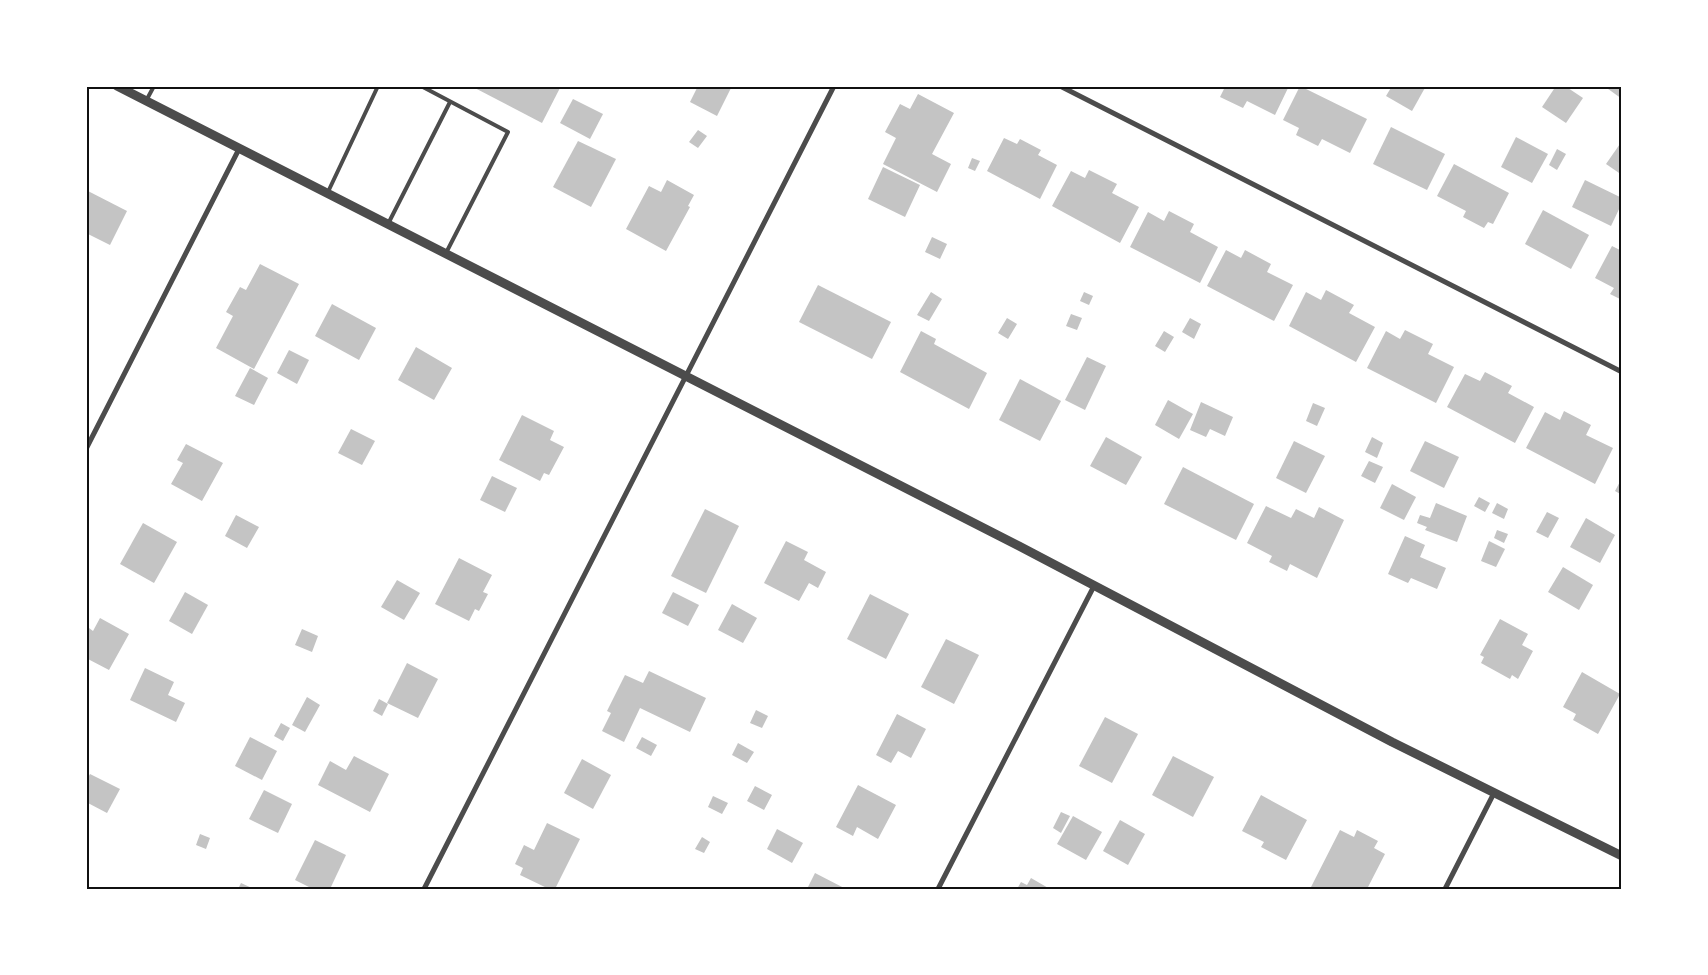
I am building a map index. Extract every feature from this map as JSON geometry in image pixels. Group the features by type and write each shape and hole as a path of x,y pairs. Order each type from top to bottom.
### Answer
{"street":[{"path":"117,86 684,375 1494,793 1622,856"},
{"path":"424,889 684,375 834,86"},
{"path":"1060,86 1622,372"},
{"path":"86,449 240,149"},
{"path":"938,889 1094,586"},
{"path":"1445,889 1494,793"}],"lane":[{"path":"146,101 154,86"},
{"path":"328,194 378,86"},
{"path":"421,86 508,132 446,254"},
{"path":"388,224 450,102"}],"building":[{"path":"471,86 561,86 542,123"},
{"path":"698,86 732,86 717,116 690,102"},
{"path":"1218,86 1289,86 1275,115 1247,101 1243,108 1220,97 1224,89"},
{"path":"1300,86 1367,119 1350,153 1322,139 1318,146 1296,135 1299,128 1283,120"},
{"path":"1392,86 1426,86 1412,111 1386,96"},
{"path":"1556,86 1565,86 1583,98 1566,123 1542,107"},
{"path":"1604,86 1622,86 1622,99"},
{"path":"918,94 954,113 932,154 951,164 937,192 883,164 896,138 885,132 900,104 910,109"},
{"path":"573,99 603,114 590,139 560,123"},
{"path":"1391,127 1445,154 1427,190 1373,164"},
{"path":"698,130 707,136 698,148 689,142"},
{"path":"1516,137 1548,154 1532,183 1501,167"},
{"path":"1004,138 1017,144 1020,139 1041,150 1038,155 1057,165 1040,199 987,171"},
{"path":"578,141 616,159 591,207 553,187"},
{"path":"1622,141 1622,175 1606,164"},
{"path":"1557,149 1566,154 1557,170 1549,165"},
{"path":"972,158 980,161 975,171 968,168"},
{"path":"1454,164 1509,193 1493,224 1488,222 1484,228 1463,217 1466,211 1437,196"},
{"path":"883,167 920,185 905,217 868,199"},
{"path":"1089,170 1117,184 1112,193 1139,207 1120,243 1052,206 1071,171 1085,178"},
{"path":"667,180 694,195 688,206 690,207 666,251 626,229 649,186 661,192"},
{"path":"1585,180 1622,198 1622,203 1611,226 1572,207"},
{"path":"86,190 127,211 110,245 86,233"},
{"path":"1543,210 1589,235 1571,269 1525,244"},
{"path":"1169,211 1194,224 1190,232 1218,247 1200,283 1130,247 1148,212 1164,221"},
{"path":"932,237 947,244 940,259 925,252"},
{"path":"1612,246 1622,251 1622,300 1610,294 1614,288 1595,278"},
{"path":"1226,250 1241,258 1245,250 1271,264 1267,272 1293,285 1274,321 1207,286"},
{"path":"260,264 299,284 254,369 216,348 233,316 226,312 240,287 246,290"},
{"path":"818,285 891,322 872,359 799,322"},
{"path":"1326,290 1354,305 1349,313 1375,327 1356,362 1289,326 1306,292 1321,300"},
{"path":"931,292 942,299 929,321 917,315"},
{"path":"1084,292 1093,296 1089,305 1080,301"},
{"path":"332,304 376,328 359,360 315,336"},
{"path":"1071,314 1082,318 1077,330 1066,326"},
{"path":"1007,318 1017,324 1008,339 998,333"},
{"path":"1190,318 1201,324 1194,339 1182,332"},
{"path":"1405,330 1433,344 1428,354 1454,367 1436,403 1367,368 1386,331 1400,339"},
{"path":"921,331 936,339 934,344 987,373 969,409 900,372"},
{"path":"1164,331 1174,337 1165,352 1155,346"},
{"path":"416,347 452,368 434,400 398,380"},
{"path":"289,350 309,360 297,384 277,373"},
{"path":"1087,357 1106,366 1085,410 1065,400"},
{"path":"250,368 268,378 254,405 235,396"},
{"path":"1485,372 1512,386 1508,393 1534,407 1515,443 1447,407 1465,374 1480,381"},
{"path":"1020,379 1061,401 1040,441 999,420"},
{"path":"1168,400 1193,414 1179,439 1155,425"},
{"path":"1201,402 1233,417 1225,436 1210,429 1206,437 1190,430"},
{"path":"1313,403 1325,408 1317,426 1306,421"},
{"path":"1564,411 1591,425 1586,435 1613,448 1595,484 1526,448 1545,412 1560,420"},
{"path":"522,415 554,431 550,440 564,447 549,475 544,473 540,481 499,460"},
{"path":"351,429 375,441 362,465 338,453"},
{"path":"1106,437 1142,457 1126,485 1090,466"},
{"path":"1372,437 1383,443 1377,458 1365,452"},
{"path":"1294,441 1325,456 1306,493 1276,478"},
{"path":"1425,441 1459,457 1444,488 1410,471"},
{"path":"186,444 223,463 202,501 171,484 183,463 177,460"},
{"path":"1369,461 1383,467 1375,483 1361,476"},
{"path":"1183,467 1254,504 1236,540 1164,504"},
{"path":"492,476 517,488 505,512 480,500"},
{"path":"1622,478 1622,495 1615,491"},
{"path":"1392,484 1416,497 1404,520 1380,508"},
{"path":"1479,497 1490,503 1485,512 1474,506"},
{"path":"1436,503 1467,516 1457,542 1425,530 1427,527 1417,523 1420,515 1430,518"},
{"path":"1497,503 1508,509 1504,519 1492,513"},
{"path":"1266,506 1291,518 1296,509 1314,518 1319,507 1344,520 1317,578 1290,564 1287,571 1269,562 1272,556 1247,543"},
{"path":"705,509 739,526 706,593 671,576"},
{"path":"1547,512 1559,518 1548,538 1536,532"},
{"path":"236,515 259,527 247,548 225,536"},
{"path":"1586,518 1615,535 1600,563 1570,547"},
{"path":"143,523 177,542 154,583 120,564"},
{"path":"1497,530 1508,534 1504,543 1494,538"},
{"path":"1405,536 1425,545 1420,557 1446,568 1437,589 1411,578 1408,583 1388,574"},
{"path":"786,541 808,552 804,560 826,572 818,588 809,583 799,601 764,583"},
{"path":"1489,541 1505,549 1496,567 1481,561"},
{"path":"459,558 492,575 483,592 488,594 479,611 475,609 469,621 435,604"},
{"path":"1563,567 1593,585 1579,610 1548,592"},
{"path":"397,580 420,593 404,620 381,607"},
{"path":"185,592 208,605 192,634 169,621"},
{"path":"673,592 699,605 688,626 662,613"},
{"path":"870,594 909,614 886,659 847,639"},
{"path":"732,604 757,618 743,643 718,630"},
{"path":"100,618 129,634 109,670 86,658 86,634 89,628 93,631"},
{"path":"1500,619 1528,634 1522,645 1533,651 1518,679 1512,675 1510,679 1481,663 1484,657 1480,655"},
{"path":"302,629 318,636 312,652 295,645"},
{"path":"946,639 979,655 954,704 921,687"},
{"path":"407,663 438,679 418,718 387,703"},
{"path":"145,668 174,682 168,695 185,703 176,722 130,700"},
{"path":"649,671 706,698 690,732 640,708 624,742 602,731 611,713 607,711 625,675 643,683"},
{"path":"1582,672 1620,694 1598,734 1573,720 1576,714 1563,707"},
{"path":"307,697 320,705 305,732 292,725"},
{"path":"379,699 388,704 382,716 373,711"},
{"path":"756,710 768,716 762,728 750,723"},
{"path":"897,714 926,729 911,758 898,751 891,763 876,755"},
{"path":"1105,717 1138,734 1112,783 1079,766"},
{"path":"281,723 290,728 283,741 274,736"},
{"path":"250,737 277,751 262,780 235,766"},
{"path":"642,737 657,745 651,756 636,748"},
{"path":"738,743 754,752 747,763 732,755"},
{"path":"354,756 389,774 370,812 318,785 330,761 346,770"},
{"path":"1173,756 1214,777 1193,817 1152,795"},
{"path":"582,759 611,775 593,809 564,793"},
{"path":"90,774 120,789 107,813 86,802 86,781"},
{"path":"858,785 896,805 878,839 857,827 853,836 836,827"},
{"path":"755,786 772,795 764,810 747,801"},
{"path":"264,790 292,804 278,833 249,819"},
{"path":"1261,795 1307,820 1286,860 1261,847 1264,842 1242,831"},
{"path":"713,796 728,803 722,814 708,807"},
{"path":"1061,812 1070,816 1061,833 1053,828"},
{"path":"1073,816 1102,832 1086,860 1057,844"},
{"path":"1120,820 1145,834 1128,865 1103,851"},
{"path":"547,823 580,839 555,889 549,889 520,875 523,868 515,864 524,845 534,850"},
{"path":"777,829 803,843 792,863 767,849"},
{"path":"1340,830 1354,837 1357,830 1378,841 1374,848 1385,854 1367,889 1310,889"},
{"path":"200,834 210,838 206,849 196,845"},
{"path":"702,837 710,842 704,853 695,849"},
{"path":"315,840 346,855 330,889 313,889 295,880"},
{"path":"815,873 846,889 807,889"},
{"path":"1031,878 1050,889 1017,889 1021,882 1027,885"},
{"path":"241,883 254,889 238,889"}]}
